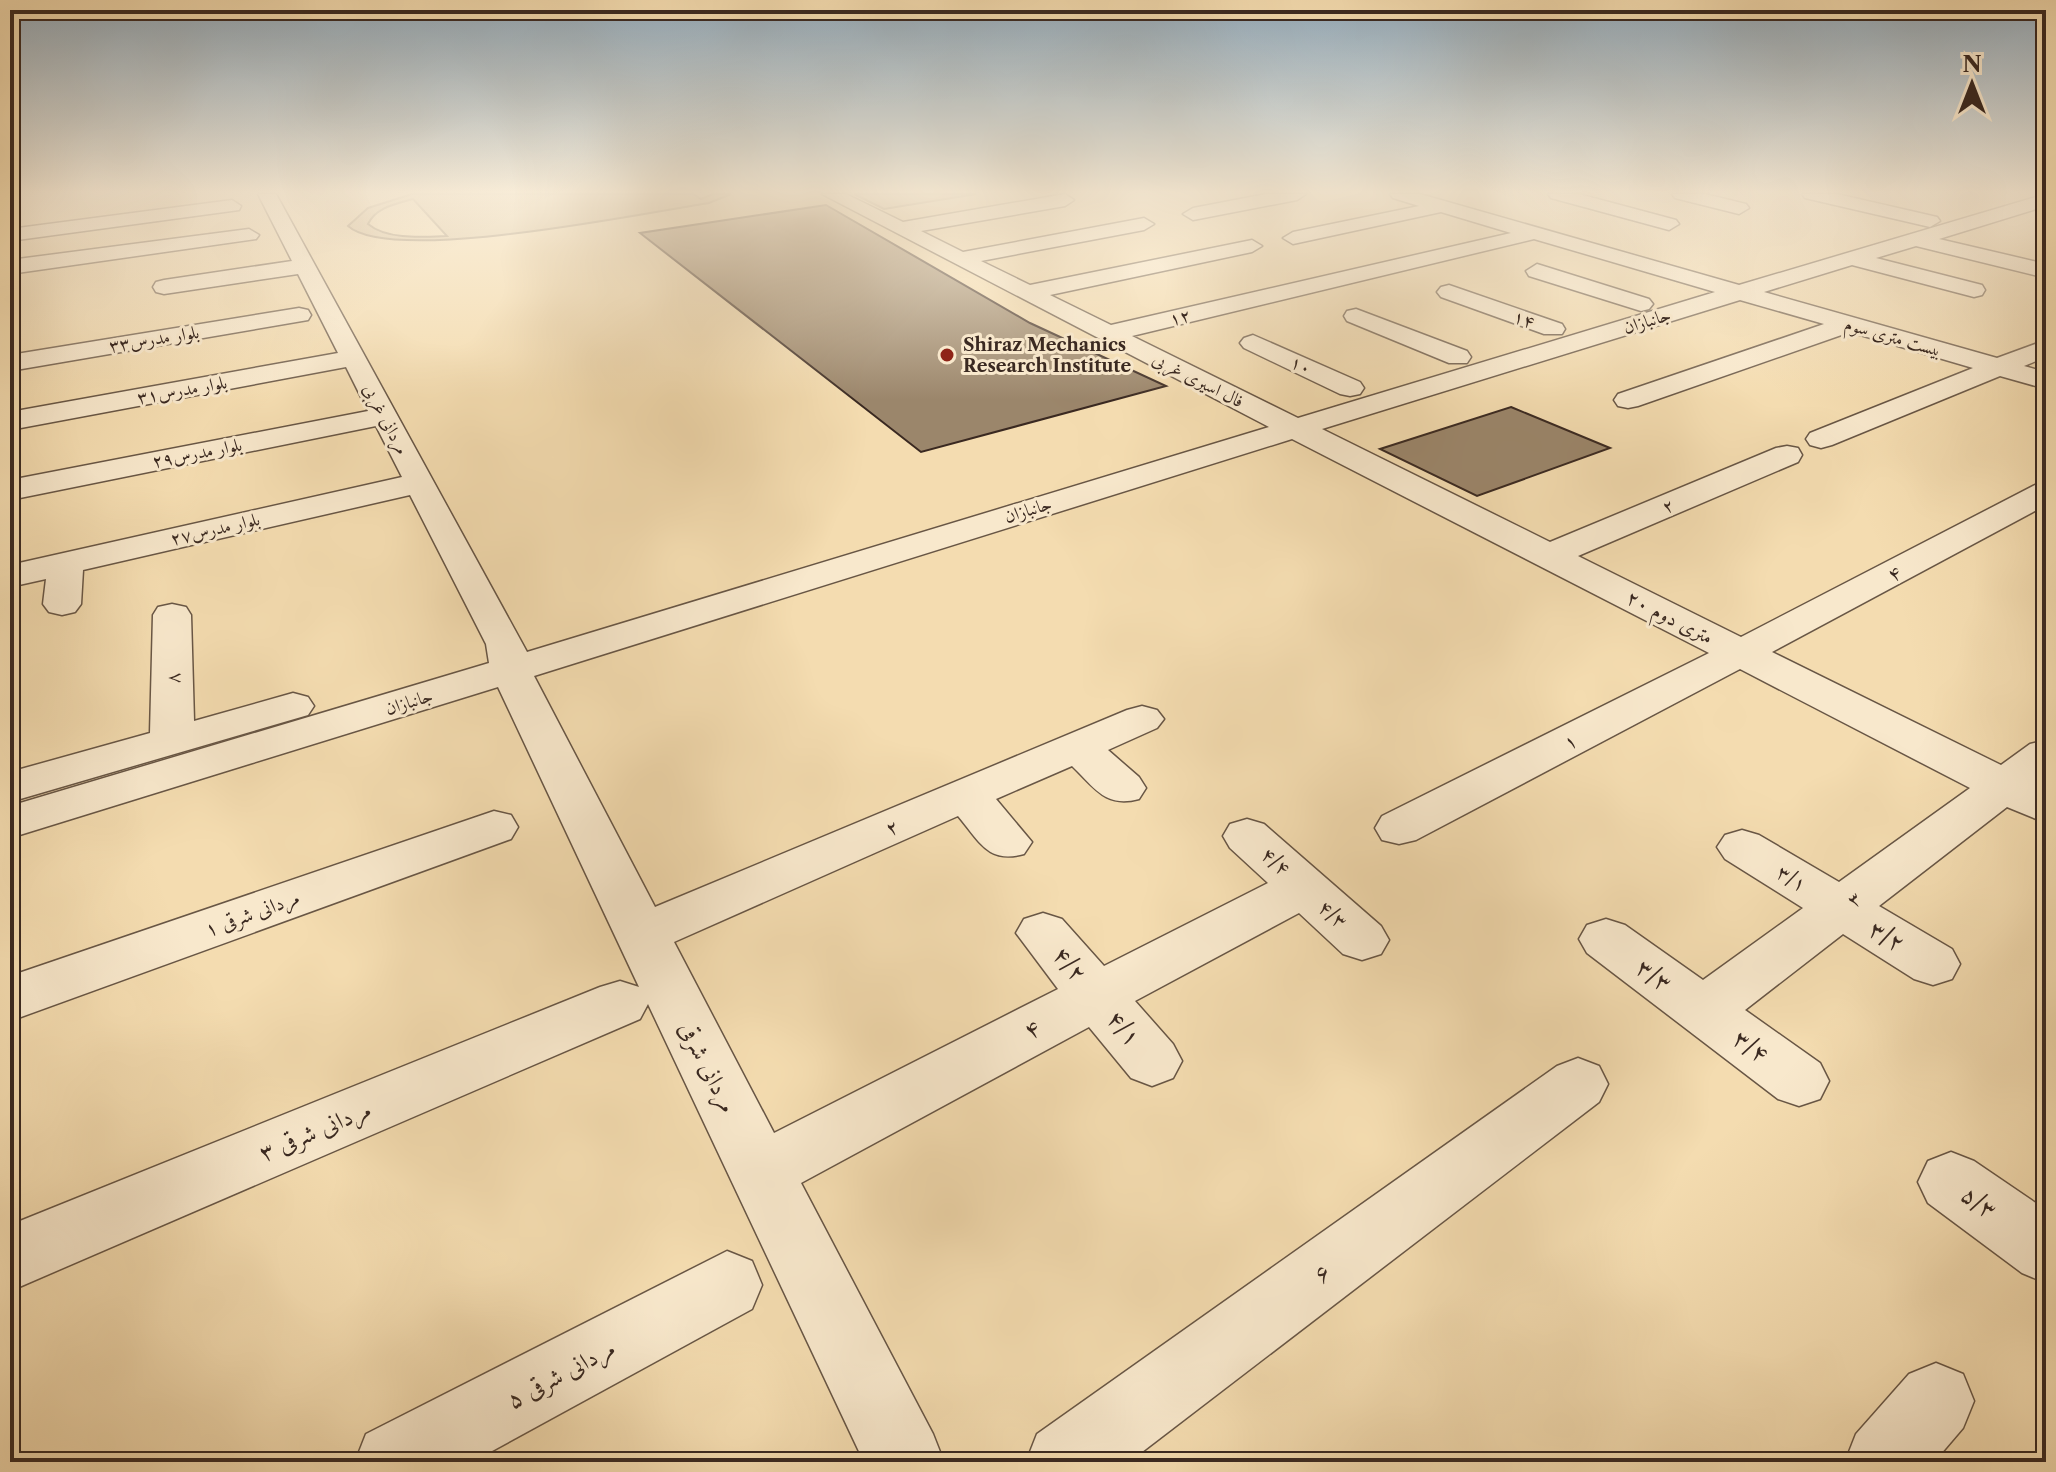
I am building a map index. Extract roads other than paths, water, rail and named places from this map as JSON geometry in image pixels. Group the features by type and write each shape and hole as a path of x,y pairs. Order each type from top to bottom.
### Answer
{"street":[{"path":"110,263 158,268 305,266"},
{"path":"158,268 173,263"},
{"name":"مردانی غربی","path":"303,263 508,658"},
{"name":"فال اسیری غربی","path":"967,263 1279,420"},
{"path":"1027,293 1172,263"},
{"name":"۱۲","path":"1107,334 1409,263"},
{"name":"بیست متری سوم","path":"1635,263 2046,381"},
{"name":"جانبازان","path":"10,822 508,658 1279,420 1809,263"},
{"name":"جانبازان","path":"1279,420 1350,388 1641,304 1787,278 1835,263"},
{"path":"1868,263 1974,290"},
{"path":"2018,263 2046,271"},
{"path":"1338,264 1393,282"},
{"path":"1537,271 1641,304"},
{"path":"1294,273 1321,283 1352,305 1458,357"},
{"path":"1787,278 1831,290"},
{"name":"۱۴","path":"1449,292 1553,329"},
{"path":"1203,295 1254,316"},
{"name":"بلوار مدرس۳۳","path":"10,363 299,315"},
{"path":"1628,400 1849,324"},
{"name":"۱۰","path":"1253,343 1350,388"},
{"path":"1821,439 2046,348"},
{"name":"بلوار مدرس۳۱","path":"10,421 354,358"},
{"name":"۲۹بلوار مدرس","path":"10,490 384,416"},
{"name":"۲۰ متری دوم","path":"1279,420 2025,797"},
{"name":"۲","path":"1548,556 1787,455"},
{"name":"بلوار مدرس۲۷","path":"10,576 65,563 126,537 263,518 420,483"},
{"name":"۴","path":"1741,653 2046,492"},
{"path":"263,518 275,553"},
{"path":"62,604 65,563"},
{"name":"۸","path":"172,615 172,740"},
{"name":"۱","path":"1399,828 1741,653"},
{"name":"جانبازان","path":"10,787 172,740 508,658"},
{"name":"مردانی شرقی","path":"508,658 905,1462"},
{"name":"۲","path":"642,934 1142,719"},
{"path":"1078,747 1123,788"},
{"path":"2025,797 2046,754"},
{"path":"966,795 1007,842"},
{"name":"۳","path":"1703,1011 1841,908 2025,797"},
{"name":"مردانی شرقی ۱","path":"10,999 494,827"},
{"name":"۴/۴","path":"1247,836 1304,887"},
{"name":"۳/۱","path":"1742,847 1841,908"},
{"name":"۴","path":"761,1172 1304,887"},
{"name":"۴/۳","path":"1304,887 1362,940"},
{"name":"۳/۲","path":"1841,908 1933,964"},
{"name":"۴/۲","path":"1043,933 1097,996"},
{"name":"۳/۳","path":"1606,939 1703,1011"},
{"name":"۴/۱","path":"1097,996 1152,1061"},
{"name":"مردانی شرقی ۳","path":"10,1258 620,1003"},
{"name":"۳/۴","path":"1703,1011 1799,1081"},
{"name":"۶","path":"1065,1462 1578,1084"},
{"name":"۵/۳","path":"1951,1182 2046,1250"},
{"name":"مردانی شرقی ۵","path":"394,1462 727,1285"},
{"path":"1884,1462 1936,1401"}],"place":[{"name":"Shiraz Mechanics Research Institute","path":"947,355"}]}
